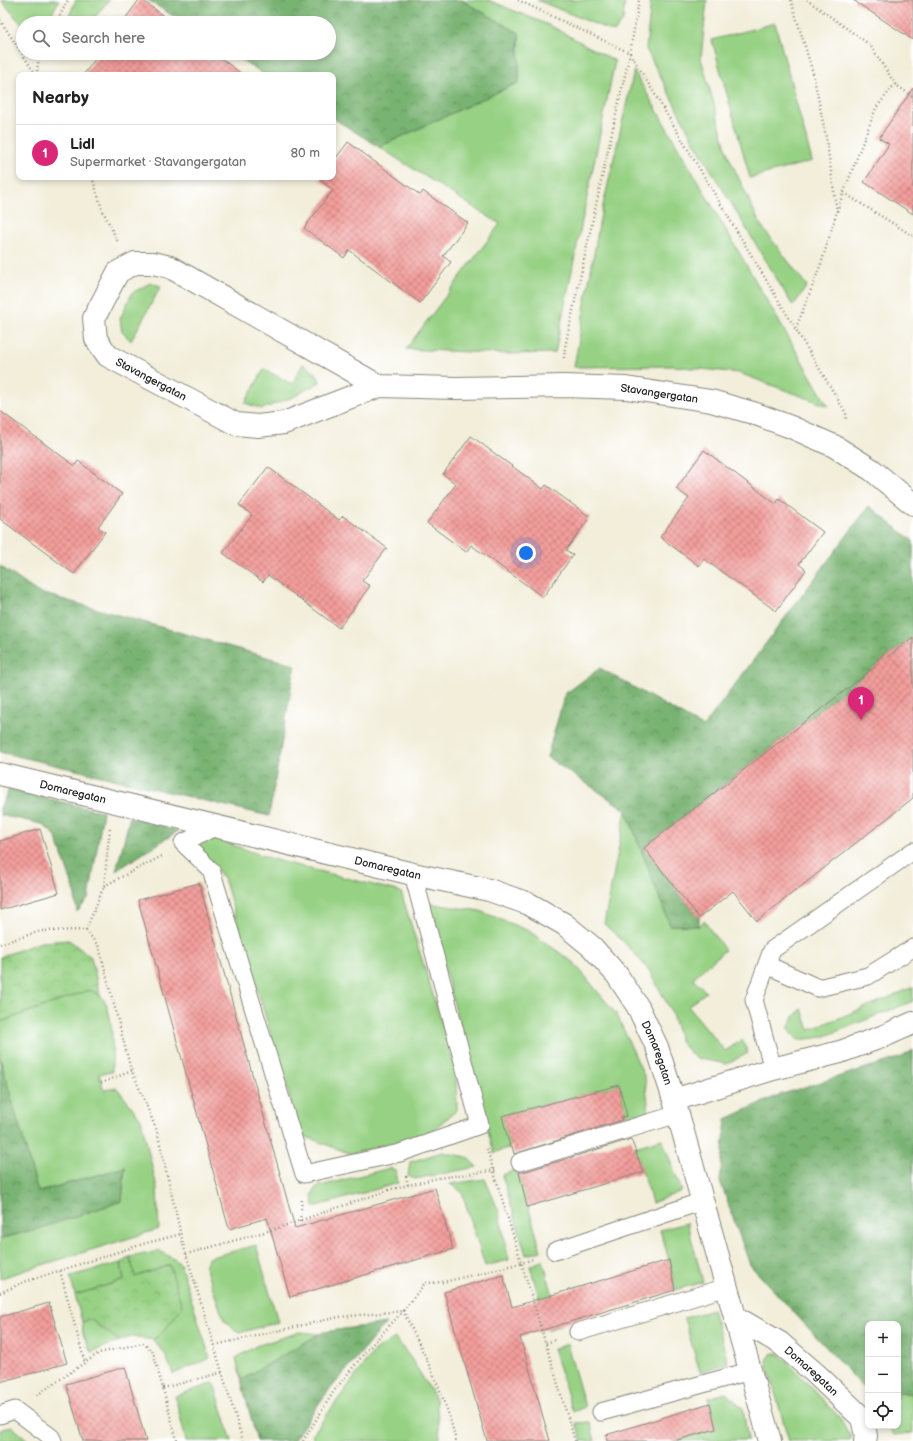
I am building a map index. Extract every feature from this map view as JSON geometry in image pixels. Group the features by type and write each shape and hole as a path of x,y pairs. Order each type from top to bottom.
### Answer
{"street":[{"name":"Stavangergatan","path":"379,386 170,267 153,263 135,263 118,272 94,318 96,338 108,356 236,424 258,426 284,423 379,386 456,388 564,386 626,388 711,401 790,427 834,446 872,470 913,504"},
{"name":"Domaregatan","path":"1,776 113,801 413,874 489,890 529,904 564,924 592,947 617,975 638,1006 657,1047 703,1201 770,1441"},
{"path":"676,1107 773,1069 840,1052 884,1036 913,1023"},
{"name":"Domaregatan","path":"736,1318 780,1343 816,1374 862,1418 866,1436 864,1441"}],"lane":[{"path":"218,826 183,843 211,870 304,1174 400,1153 480,1125 413,874"},
{"path":"773,1069 754,1000 772,950 913,851"},
{"path":"767,965 818,988 868,976 913,948"},
{"path":"520,1162 676,1107"},
{"path":"555,1251 703,1201"},
{"path":"578,1332 727,1287"},
{"path":"601,1412 750,1371"},
{"path":"8,1413 51,1437 53,1441"}],"path":[{"path":"60,16 68,0"},
{"path":"518,0 630,54 796,328 846,414 846,421 834,446"},
{"path":"564,386 565,347 630,54 639,0"},
{"path":"791,0 813,73 826,136 837,214"},
{"path":"807,0 870,45 895,84 913,97"},
{"path":"0,20 16,44"},
{"path":"27,60 35,72"},
{"path":"37,72 39,60"},
{"path":"796,328 821,264 844,193 876,108 895,84"},
{"path":"93,180 102,210 130,266"},
{"path":"844,193 913,236"},
{"path":"86,930 104,886 113,801"},
{"path":"104,886 155,860 183,843"},
{"path":"0,944 41,931 86,930"},
{"path":"86,930 99,947 132,1071 157,1131 186,1254 224,1372 243,1441"},
{"path":"101,1083 132,1071"},
{"path":"480,1125 575,1441"},
{"path":"186,1254 272,1230 392,1189 438,1178 494,1171"},
{"path":"0,1293 24,1282 143,1244 181,1234"},
{"path":"303,1441 334,1391 367,1350 425,1284 444,1282 522,1263"},
{"path":"60,1271 85,1363"},
{"path":"215,1345 339,1317 403,1310"},
{"path":"403,1310 430,1366 450,1417 456,1441"},
{"path":"8,1413 99,1353 143,1343 153,1352 177,1441"},
{"path":"163,1388 224,1372"}],"green space":[{"path":"1,0 59,0 51,16 16,16 16,18"},
{"path":"76,0 109,0 96,16 69,16"},
{"path":"148,0 461,0 519,33 519,82 379,147 336,120 336,72 260,72 242,60 336,60 336,16 173,16"},
{"path":"461,0 488,0 551,26 615,61 555,353 508,354 406,349 500,224 379,147 519,82 519,33"},
{"path":"537,0 625,0 623,21 614,32"},
{"path":"651,0 707,0 701,58 728,155 760,224 807,286 793,306 693,140 646,49"},
{"path":"775,23 812,161 750,178 712,40"},
{"path":"634,71 828,406 739,373 673,366 574,367 600,219"},
{"path":"150,283 161,286 131,341 122,332 120,319 132,293"},
{"path":"303,364 317,374 320,382 293,397 262,409 245,403 264,369 292,384"},
{"path":"869,506 913,541 913,637 644,847 699,918 699,926 670,925 626,810 547,757 565,694 600,668 703,727"},
{"path":"0,566 37,592 295,665 269,816 0,752"},
{"path":"9,789 103,812 89,898 77,912 74,889 55,835 42,824 0,815 0,808"},
{"path":"626,810 670,925 699,926 704,921 725,950 693,978 706,992 688,1006 725,1051 742,1040 748,1053 727,1064 695,1058 681,1043 671,1011 649,970 623,941 604,924"},
{"path":"130,817 178,831 116,871"},
{"path":"205,835 272,859 401,892 456,1069 457,1110 428,1134 351,1154 301,1135 224,878 194,844"},
{"path":"427,903 480,911 529,931 574,963 617,1015 645,1078 649,1112 627,1116 619,1085 503,1116 510,1147 494,1153"},
{"path":"69,940 91,957 100,995 89,990 0,1022 0,957 41,942"},
{"path":"913,987 913,1001 823,1037 798,1040 788,1029 795,1015 802,1009 809,1030"},
{"path":"89,990 101,996 109,1011 111,1021 112,1072 99,1074 104,1090 117,1088 141,1119 157,1188 159,1229 0,1279 0,1239 50,1225 122,1201 125,1167 38,1192 0,1058 0,1022"},
{"path":"913,1050 913,1394 901,1392 901,1321 865,1321 865,1386 862,1386 750,1265 720,1181 726,1119 779,1095 902,1057"},
{"path":"0,1058 38,1192 125,1167 122,1201 50,1225 0,1239"},
{"path":"662,1139 682,1191 652,1203 635,1147"},
{"path":"442,1152 467,1157 477,1167 415,1179 408,1176 410,1162"},
{"path":"390,1168 396,1171 398,1183 314,1207 312,1196 316,1187"},
{"path":"516,1170 521,1181 541,1251 526,1255 502,1175"},
{"path":"485,1179 498,1209 509,1260 485,1266 462,1192 450,1184"},
{"path":"687,1223 703,1282 675,1290 669,1260 660,1230"},
{"path":"256,1245 278,1322 239,1333 224,1320 205,1267 208,1258"},
{"path":"160,1251 180,1263 210,1358 173,1374 165,1354 153,1340 165,1330 170,1265 135,1277 130,1257"},
{"path":"130,1257 135,1277 170,1265 182,1307 165,1330 153,1340 131,1337 120,1341 90,1319 82,1322 75,1295 124,1280 121,1263"},
{"path":"543,1260 561,1325 548,1330 530,1266"},
{"path":"121,1263 124,1280 75,1295 70,1276"},
{"path":"713,1310 728,1363 700,1372 684,1318"},
{"path":"90,1319 120,1341 91,1352 83,1334 82,1322"},
{"path":"386,1323 322,1399 293,1441 257,1441 241,1380 323,1332"},
{"path":"300,1332 319,1334 241,1380 236,1358 256,1346"},
{"path":"395,1338 410,1357 436,1399 440,1437 435,1441 314,1441 312,1435 373,1352"},
{"path":"567,1344 585,1407 573,1412 553,1349"},
{"path":"772,1353 781,1355 841,1419 851,1438 850,1441 789,1441 768,1368 767,1360"},
{"path":"214,1383 232,1441 186,1441 175,1396"},
{"path":"901,1392 913,1394 913,1433 894,1435 890,1429 901,1429"},
{"path":"726,1393 743,1408 748,1440 674,1441 716,1429 708,1398"},
{"path":"590,1422 595,1441 582,1441 576,1423"},
{"path":"11,1426 29,1441 0,1441 0,1430"}],"building":[{"path":"139,0 142,0 164,16 127,16"},
{"path":"853,0 913,0 913,40"},
{"path":"95,60 223,60 239,72 85,72"},
{"path":"913,88 913,214 864,182 889,144 879,138"},
{"path":"348,142 420,195 423,191 468,223 443,256 451,262 420,303 349,250 344,258 304,228 333,190 320,180 336,180 336,158"},
{"path":"0,411 75,466 78,461 122,494 98,527 105,532 74,574 0,519"},
{"path":"471,436 543,489 546,485 590,517 566,550 573,555 543,597 471,545 466,552 427,523 456,484 443,474"},
{"path":"704,450 776,504 779,499 823,532 799,564 806,570 776,611 704,559 699,566 660,537 689,498 676,489"},
{"path":"268,467 339,520 343,516 387,548 362,581 370,586 339,628 268,575 263,582 223,553 252,515 239,505"},
{"path":"913,637 913,798 757,921 733,891 699,918 644,848"},
{"path":"40,829 59,893 0,910 0,841"},
{"path":"199,883 295,1228 435,1188 453,1249 290,1297 267,1218 229,1229 138,900"},
{"path":"619,1085 627,1116 621,1117 622,1120 514,1154 512,1146 510,1147 502,1116"},
{"path":"631,1139 643,1172 527,1207 519,1172"},
{"path":"669,1260 675,1290 520,1337 550,1441 487,1441 444,1292 503,1275 512,1307"},
{"path":"49,1303 67,1363 0,1382 0,1317"},
{"path":"125,1367 146,1441 83,1441 66,1384"},
{"path":"710,1403 716,1429 674,1441 607,1441 606,1435"}],"place":[{"name":"Lidl","path":"861,720"}]}
